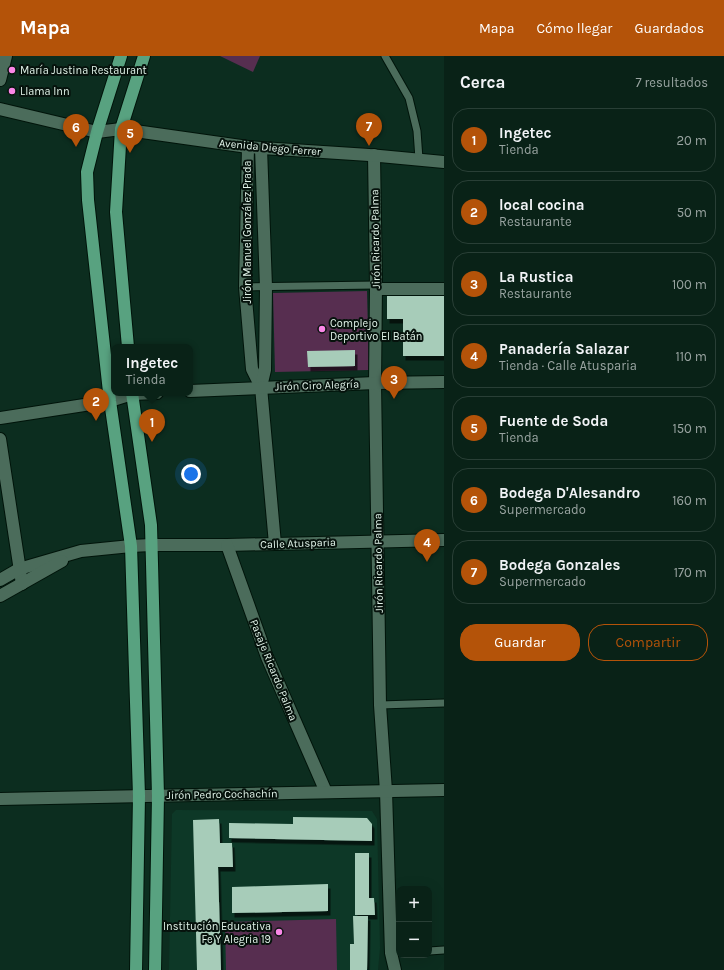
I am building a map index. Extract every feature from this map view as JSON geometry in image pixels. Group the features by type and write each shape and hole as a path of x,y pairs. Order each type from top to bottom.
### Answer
{"main road":[{"path":"121,56 97,132 87,172 88,200 110,401 131,546 139,796 136,970"},
{"path":"128,344 116,212 121,129 144,56"},
{"path":"132,396 152,525 158,796 155,970"}],"street":[{"path":"0,80 6,56"},
{"path":"0,109 97,132"},
{"name":"Avenida Diego Ferrer","path":"97,132 121,129 248,147 374,155 444,162"},
{"name":"Jirón Manuel González Prada","path":"248,147 245,287 252,368 261,387"},
{"name":"Jirón Manuel González Prada","path":"261,148 266,287 265,370 261,387 275,544"},
{"name":"Jirón Ricardo Palma","path":"374,155 376,287 375,383 380,705 395,970"},
{"path":"376,287 444,289"},
{"name":"Jirón Ciro Alegría","path":"193,391 261,387 444,382"},
{"path":"0,418 110,401 126,396"},
{"path":"0,439 22,584"},
{"name":"Calle Atusparia","path":"81,551 152,545 227,545 444,540"},
{"name":"Pasaje Ricardo Palma","path":"227,545 267,657 326,792"},
{"path":"0,580 19,569 81,551"},
{"path":"0,596 81,551"},
{"name":"Jirón Pedro Cochachín","path":"0,800 444,790"},
{"path":"389,970 395,953"}],"lane":[{"path":"385,56 409,98 417,131 419,159"},
{"path":"245,287 376,287"},
{"path":"380,705 444,703"},
{"path":"432,951 444,950"}],"shaded area":[{"path":"220,56 260,56 253,72"},
{"path":"367,291 369,370 275,372 273,293"},
{"path":"176,810 372,811 377,819 380,948 378,970 169,970 172,814"},
{"path":"336,919 337,970 226,970 225,922"}],"building":[{"path":"438,290 444,290 444,356 403,356 403,319 387,319 387,296 438,296"},
{"path":"355,350 355,366 308,367 307,351"},
{"path":"293,817 367,818 372,824 372,841 229,838 229,823 293,824"},
{"path":"219,819 220,843 232,843 233,867 218,867 221,970 197,970 193,820"},
{"path":"355,853 369,853 369,898 374,898 375,915 355,915"},
{"path":"328,884 328,911 232,913 232,887"},
{"path":"353,916 368,916 367,970 350,970 350,944 354,944"}],"place":[{"name":"María Justina Restaurant","path":"12,70"},
{"name":"Llama Inn","path":"12,91"},
{"name":"Bodega Gonzales","path":"369,146"},
{"name":"Bodega D'Alesandro","path":"76,147"},
{"name":"Fuente de Soda","path":"130,153"},
{"name":"Complejo Deportivo El Batán","path":"322,329"},
{"name":"La Rustica","path":"394,399"},
{"name":"local cocina","path":"96,421"},
{"name":"Ingetec","path":"152,442"},
{"name":"Panadería Salazar","path":"427,562"},
{"name":"Institución Educativa Fe Y Alegria 19","path":"279,932"}]}
